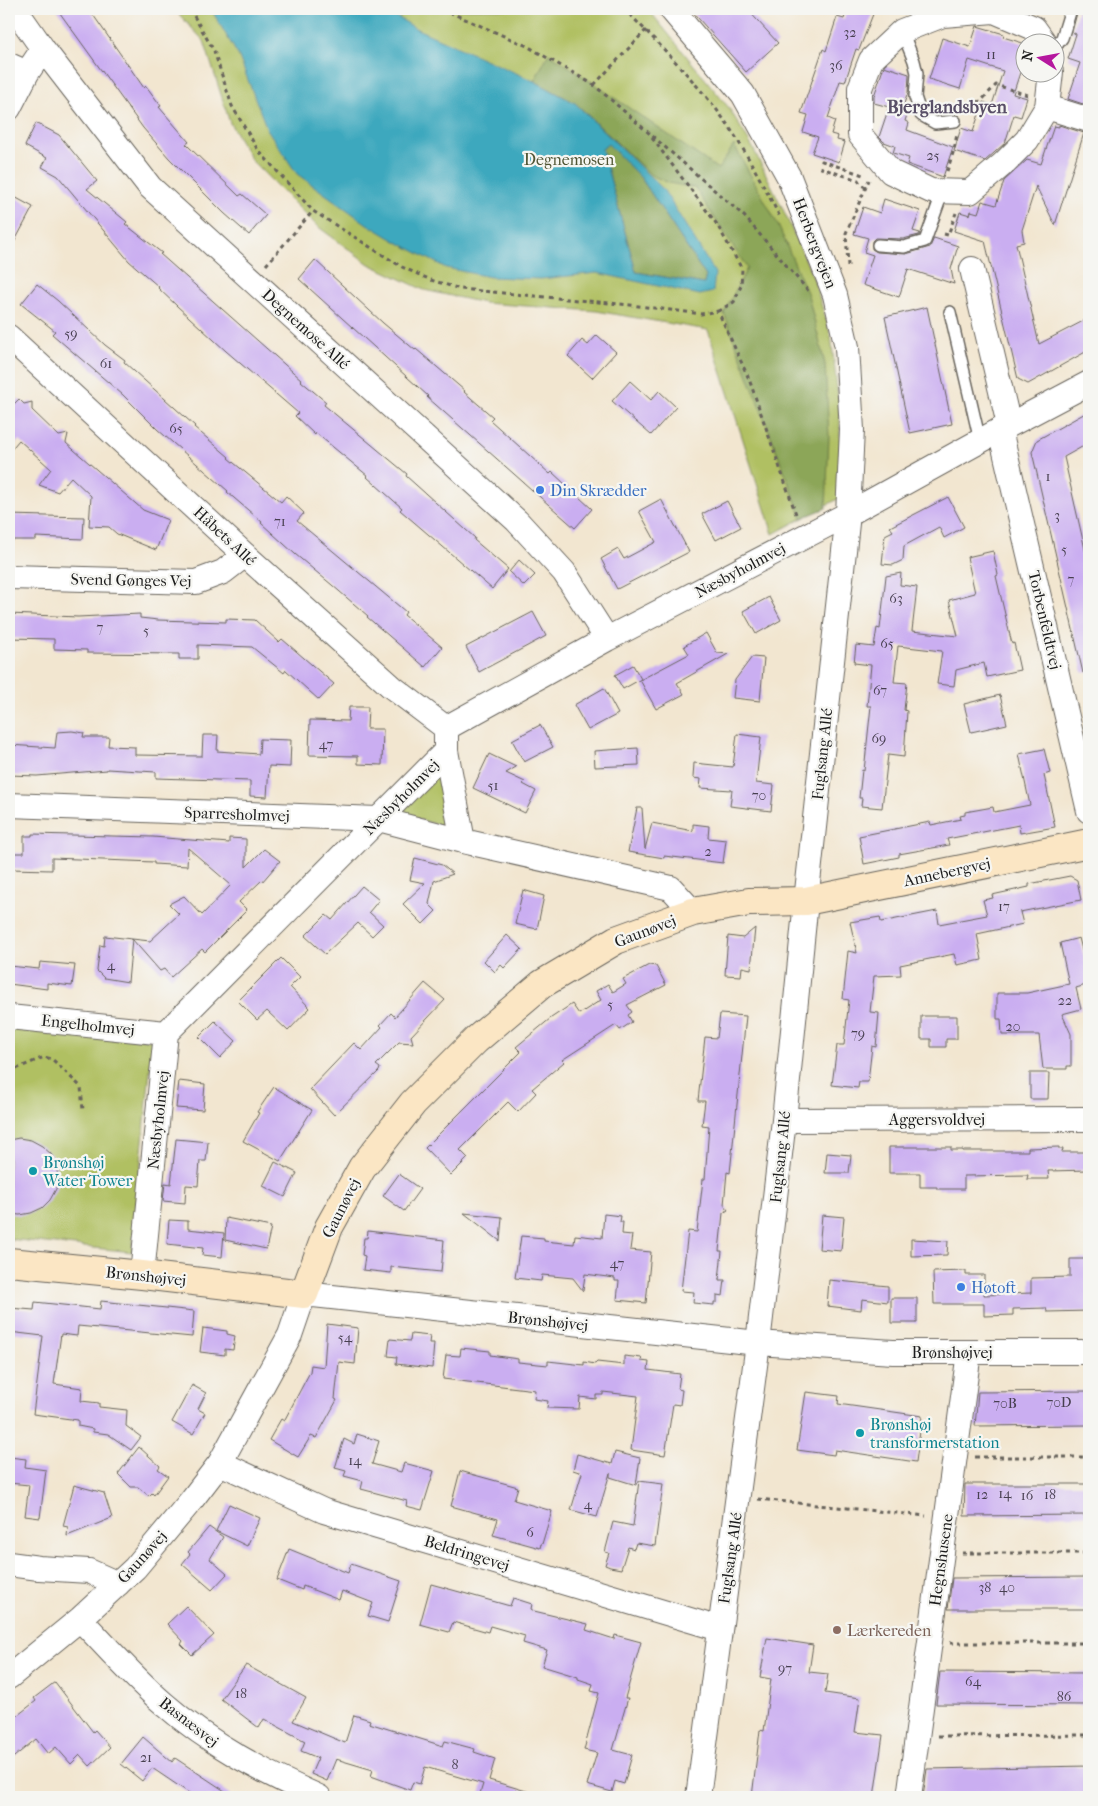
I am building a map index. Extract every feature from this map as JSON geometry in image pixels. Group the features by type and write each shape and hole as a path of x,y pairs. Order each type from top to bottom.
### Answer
{"street":[{"name":"Degnemose Allé","path":"15,9 150,188 517,521 564,572 607,639"},
{"name":"Herbergvejen","path":"671,9 743,94 789,177 835,294 847,348 852,430 848,514"},
{"path":"1037,32 1034,28 994,10 943,14 902,31 871,60 860,88 860,135 891,172 931,190 970,192 1004,164 1027,140 1038,101 1047,82"},
{"path":"9,108 18,69 44,49"},
{"path":"1038,101 1089,120"},
{"path":"972,268 1004,427"},
{"name":"Håbets Allé","path":"9,337 245,555 392,687 446,740"},
{"name":"Næsbyholmvej","path":"142,1274 166,1032 378,819 446,740 607,639 848,514 1004,427 1089,383"},
{"name":"Torbenfeldtvej","path":"1004,427 1089,811"},
{"name":"Fuglsang Allé","path":"698,1797 758,1343 784,1120 848,514"},
{"name":"Svend Gønges Vej","path":"9,577 196,582 223,572 245,555"},
{"path":"446,740 463,841"},
{"name":"Sparresholmvej","path":"9,805 378,819 463,841 671,888 693,912"},
{"name":"Annebergvej","path":"806,901 1089,843"},
{"name":"Gaunøvej","path":"9,1677 80,1619 135,1568 220,1463 290,1335 328,1227 362,1168 413,1102 476,1040 542,984 616,940 693,912 749,902 806,901"},
{"name":"Engelholmvej","path":"9,1017 166,1032"},
{"name":"Aggersvoldvej","path":"784,1120 1089,1119"},
{"name":"Brønshøjvej","path":"9,1262 142,1274 304,1294 758,1343 893,1352 1089,1352"},
{"name":"Hegnshusene","path":"909,1797 969,1352"},
{"name":"Beldringevej","path":"220,1463 324,1510 720,1628"},
{"path":"9,1564 89,1571 118,1584"},
{"name":"Basnæsvej","path":"80,1619 162,1702 213,1742 268,1774 319,1797"}],"lane":[{"path":"1064,32 1071,9"},
{"path":"902,31 914,60 916,73 915,97 921,115 935,123 955,121"},
{"path":"878,245 904,247 925,240 943,191"},
{"path":"950,312 980,441"}],"path":[{"path":"190,9 214,51 232,106 258,150 313,212 402,267 431,280 460,289 630,305 701,314 718,311 734,302 741,286 742,269 716,223 647,132"},
{"path":"442,9 527,46 594,85 744,216 811,294 804,276"},
{"path":"624,9 646,30 714,105 750,160 782,221"},
{"path":"594,85 646,30"},
{"path":"955,121 967,104 982,101 996,85 1038,101"},
{"path":"948,168 954,150"},
{"path":"835,294 851,280 847,259 846,233 870,178 822,161 821,168 858,180 861,185 866,187"},
{"path":"274,255 313,212"},
{"path":"718,311 749,379 804,536"},
{"path":"9,1072 44,1057 52,1059 81,1087 82,1110"},
{"path":"955,1457 1089,1457"},
{"path":"738,1497 946,1518"},
{"path":"942,1553 1089,1553"},
{"path":"930,1642 1089,1643"},
{"path":"917,1736 1089,1735"}],"green space":[{"name":"Degnemosen","path":"174,9 648,9 729,108 753,148 813,277 831,336 840,414 840,498 773,534 708,330 596,311 484,303 424,290 369,264 317,226 252,161 230,123 204,41"},
{"path":"549,53 718,169 734,145 778,225 808,295 825,364 829,436 826,508 802,518 724,313 747,268 695,188 669,183 651,175 575,103 534,81"},
{"path":"608,143 641,178 706,276 704,284 636,272 602,149"},
{"path":"437,773 442,776 451,825 446,827 399,814"},
{"path":"9,1027 153,1040 132,1252 9,1239"}],"water":[{"name":"Degnemosen","path":"211,9 384,9 417,29 534,81 575,103 663,189 715,273 713,292 700,295 597,273 541,279 490,277 446,268 367,224 297,174 267,129 239,57","holes":["608,144 641,178 706,276 704,284 636,272 602,149"]}],"building":[{"path":"57,9 89,9 144,88 146,86 161,106 159,107 189,142 186,144 239,196 242,194 266,215 249,235 169,158 143,128"},
{"path":"690,9 747,9 778,43 746,72"},
{"path":"847,9 875,9 859,50 856,49 845,82 840,81 828,118 835,121 831,134 838,136 837,140 845,142 839,162 812,153 818,137 803,132 808,115 801,113 823,49 826,51 837,17 844,19"},
{"path":"1078,9 1089,9 1089,106 1068,99 1080,63 1068,59 1076,34 1072,32"},
{"path":"977,26 1004,34 1003,37 1016,41 1017,82 1013,94 1027,98 1021,117 1014,115 1005,143 985,161 954,151 961,128 973,132 983,102 992,105 1003,71 969,60 960,89 929,79 942,38 970,47"},
{"path":"884,66 909,74 908,93 903,106 909,108 905,121 909,123 907,130 953,147 943,177 907,164 909,158 893,153 895,146 884,142 879,137 889,107 874,103 874,96"},
{"path":"36,123 59,135 97,181 87,189 127,222 125,224 162,253 160,254 302,380 326,402 324,405 407,474 406,476 475,538 474,540 508,569 492,589 400,510 402,508 368,476 316,433 315,435 295,416 298,413 226,351 129,261 58,176 42,167 47,158 25,146"},
{"path":"1059,125 1084,133 1055,225 1036,186 1022,230 1024,242 1016,244 1039,344 1089,318 1089,350 1028,384 1018,379 985,241 954,231 960,212 970,215 971,211 978,213 982,201 996,205 1004,181 1027,160 1041,164 1054,126 1059,127"},
{"path":"9,194 33,207 9,252"},
{"path":"884,199 920,211 913,231 920,233 919,235 903,239 875,238 872,241 872,249 877,252 906,254 930,247 934,238 958,246 951,269 954,284 908,269 899,297 863,285 873,255 864,252 868,238 854,234 863,207 880,213"},
{"path":"315,260 383,323 465,391 493,417 490,420 550,474 552,472 592,509 575,528 427,397 299,279"},
{"path":"37,284 105,345 125,360 124,362 228,458 281,502 286,496 304,513 297,521 406,612 404,615 442,647 425,667 295,554 228,491 157,429 123,395 52,334 55,331 21,304"},
{"path":"927,307 952,424 910,433 885,317"},
{"path":"597,335 616,352 592,378 568,356 582,340 588,345"},
{"path":"630,381 651,400 659,391 676,407 651,435 612,401"},
{"path":"19,399 24,404 32,402 32,410 59,436 68,434 66,443 143,510 168,520 156,550 117,534 109,527 89,526 91,496 71,477 58,492 39,485 51,469 19,440 9,452 9,409"},
{"path":"1089,411 1089,443 1064,457 1089,567 1089,672 1083,673 1032,452 1037,440"},
{"path":"948,497 964,527 944,538 939,527 904,546 903,560 893,565 882,564 885,535 893,531 890,527"},
{"path":"661,499 689,552 617,589 601,559 618,549 624,559 656,542 639,511"},
{"path":"727,501 741,527 716,540 702,514"},
{"path":"9,515 84,517 83,539 36,537 36,540 9,540"},
{"path":"993,551 998,575 996,576 1020,670 987,677 984,663 956,670 954,686 937,684 942,651 898,646 894,682 907,683 904,710 907,711 904,757 888,755 882,808 861,806 862,798 859,798 871,706 867,706 871,665 854,663 856,645 874,647 877,628 880,629 886,576 901,573 900,585 917,587 912,631 958,636 949,600 975,593 967,557"},
{"path":"519,560 535,575 524,586 509,572"},
{"path":"769,597 781,620 756,634 743,611"},
{"path":"533,612 546,636 479,672 466,647"},
{"path":"9,614 78,617 140,614 140,618 158,620 226,622 226,619 255,620 279,642 282,639 334,684 319,700 286,670 284,673 252,647 198,645 198,659 179,659 179,654 87,653 87,650 54,649 54,639 9,638"},
{"path":"706,633 717,653 728,654 677,683 684,694 656,709 640,680 689,654 684,646"},
{"path":"752,657 764,658 760,701 733,698 735,680"},
{"path":"633,665 641,679 623,689 615,675"},
{"path":"604,688 618,714 588,730 574,705"},
{"path":"1000,695 1007,724 971,732 964,704"},
{"path":"349,707 368,707 367,729 383,729 382,765 358,764 358,756 309,755 310,720 348,721"},
{"path":"540,725 553,747 524,762 512,740"},
{"path":"72,731 84,733 83,737 109,737 108,746 135,747 135,755 202,756 203,735 218,735 217,751 259,754 260,739 291,740 290,767 269,766 267,797 250,796 250,781 156,778 156,772 107,769 37,776 9,775 9,745 55,748 57,732"},
{"path":"737,734 761,737 756,783 774,785 771,811 730,806 732,790 700,788 701,779 693,778 694,763 733,767"},
{"path":"638,748 639,765 595,767 594,751"},
{"path":"1044,749 1050,773 1044,775 1055,827 1020,833 1019,825 947,839 949,845 899,854 899,857 864,864 859,836 930,822 931,825 961,819 960,816 965,815 965,812 993,807 994,812 1030,805 1019,754"},
{"path":"489,754 516,767 506,773 525,782 523,784 536,791 525,813 473,788"},
{"path":"637,808 642,808 645,849 652,823 693,831 693,824 709,826 708,838 726,840 723,863 664,856 664,858 628,852"},
{"path":"32,834 153,837 229,843 229,838 246,839 246,867 264,849 280,861 262,882 239,902 247,910 205,952 202,949 171,977 164,969 160,971 132,939 150,941 179,914 169,904 184,896 202,915 231,885 188,848 187,866 154,864 154,862 52,858 52,870 9,869 9,853 24,853 24,836 32,836"},
{"path":"415,858 442,865 453,874 434,881 429,904 436,911 423,924 403,904 425,883 410,880"},
{"path":"1070,876 1077,880 1081,900 1020,912 1023,924 977,934 982,960 957,965 954,954 900,965 901,975 874,976 870,1012 879,1013 876,1047 872,1046 868,1082 859,1082 858,1088 832,1085 837,1045 844,1045 849,1000 843,999 848,951 857,953 850,922 880,917 881,922 937,911 939,924 987,915 983,900 993,898 992,895 1029,887 1029,884"},
{"path":"362,886 379,900 369,912 383,925 372,936 358,923 325,954 305,936 326,915 332,920"},
{"path":"523,890 544,896 537,929 515,924"},
{"path":"755,928 751,969 742,967 741,976 725,975 728,936 743,938"},
{"path":"507,935 522,949 504,968 501,965 495,972 484,961"},
{"path":"105,936 132,939 128,982 104,978 97,971 100,945 104,946"},
{"path":"1079,938 1086,965 1089,964 1089,984 1076,988 1081,1009 1062,1014 1071,1034 1071,1066 1067,1066 1067,1069 1043,1069 1039,1035 1002,1035 1001,1019 997,1019 997,993 1027,993 1069,984 1060,943"},
{"path":"281,958 300,977 290,987 310,1008 288,1031 267,1011 257,1020 238,1001"},
{"path":"40,962 75,965 72,986 47,983 47,989 9,984 9,966 39,969"},
{"path":"649,965 656,966 666,985 627,1005 632,1012 628,1015 632,1022 620,1030 616,1025 562,1060 564,1062 532,1089 536,1093 518,1112 508,1102 460,1150 468,1158 451,1175 425,1148 521,1052 516,1047 551,1018 572,1004 579,1014 601,1000 596,991 608,984 613,992 626,984 623,979"},
{"path":"425,983 445,1000 411,1036 413,1043 399,1042 376,1065 380,1068 379,1071 334,1115 310,1089 354,1043 361,1050 382,1027 380,1025 391,1013 395,1017"},
{"path":"720,1014 746,1016 730,1173 727,1172 724,1205 728,1210 723,1213 719,1251 722,1251 719,1280 725,1280 723,1296 717,1295 717,1302 714,1302 714,1305 693,1303 694,1292 681,1291 688,1231 697,1232 703,1179 705,1179 709,1126 702,1125 705,1101 698,1101 705,1037 717,1038"},
{"path":"921,1016 957,1016 957,1039 946,1039 946,1047 931,1047 931,1039 921,1039"},
{"path":"215,1021 236,1041 220,1058 199,1037"},
{"path":"1030,1073 1049,1073 1048,1099 1030,1099"},
{"path":"179,1081 205,1084 203,1110 176,1108"},
{"path":"274,1087 312,1110 280,1161 243,1141 259,1113 257,1112"},
{"name":"Brønshøj Water Tower","path":"19,1138 31,1140 51,1154 56,1165 58,1177 56,1189 50,1200 42,1208 20,1215 9,1214 9,1140"},
{"path":"176,1139 208,1142 206,1161 200,1161 198,1186 186,1185 185,1203 163,1201 165,1183 171,1184"},
{"path":"889,1147 951,1147 951,1150 963,1151 1028,1151 1028,1148 1059,1147 1059,1149 1063,1149 1062,1152 1089,1152 1089,1170 1048,1171 1049,1179 1027,1179 1028,1175 964,1176 964,1189 937,1189 937,1187 920,1187 920,1173 889,1173"},
{"path":"827,1153 851,1155 849,1173 825,1173"},
{"path":"275,1162 297,1173 285,1197 263,1186"},
{"path":"399,1174 420,1189 404,1211 383,1196"},
{"path":"464,1213 502,1217 500,1241"},
{"path":"604,1214 621,1216 620,1222 623,1222 622,1234 632,1235 630,1250 651,1252 646,1303 617,1300 619,1281 615,1281 615,1278 585,1274 583,1291 573,1278 542,1275 541,1281 515,1278 521,1236 544,1238 544,1241 574,1244 575,1235 602,1238"},
{"path":"822,1215 844,1217 841,1251 819,1249"},
{"path":"226,1218 271,1227 266,1249 225,1240"},
{"path":"169,1220 188,1221 188,1229 224,1233 222,1257 202,1255 203,1248 167,1244"},
{"path":"368,1231 444,1240 441,1272 391,1267 391,1273 363,1270 365,1256 362,1255 364,1238 367,1238"},
{"path":"911,1239 948,1241 947,1255 911,1256"},
{"path":"1070,1259 1089,1259 1089,1311 1047,1312 1046,1308 1013,1309 1013,1315 984,1316 984,1304 934,1304 933,1272 966,1271 966,1275 984,1275 984,1295 1031,1293 1031,1278 1070,1277"},
{"path":"829,1280 888,1286 888,1302 862,1299 861,1310 827,1306"},
{"path":"891,1298 917,1298 917,1323 891,1323"},
{"path":"101,1301 194,1311 192,1337 78,1326 77,1336 61,1334 54,1384 82,1388 81,1401 99,1403 99,1407 127,1410 126,1426 141,1437 131,1450 108,1434 93,1432 93,1429 78,1426 78,1420 33,1414 43,1336 9,1332 9,1308 34,1310 35,1302 100,1309"},
{"path":"327,1324 358,1328 355,1364 339,1362 335,1399 337,1400 316,1438 311,1436 298,1457 269,1440 281,1419 284,1421 310,1372 311,1365 324,1367"},
{"path":"203,1328 227,1331 227,1334 235,1336 233,1350 225,1349 225,1355 200,1352"},
{"path":"411,1334 430,1336 429,1343 434,1343 432,1368 396,1364 397,1357 388,1356 390,1339 410,1341"},
{"path":"461,1348 490,1351 490,1355 518,1359 518,1362 548,1365 548,1361 584,1365 584,1362 595,1364 597,1362 624,1365 624,1356 642,1358 641,1361 649,1362 648,1370 680,1374 678,1389 682,1390 680,1405 673,1404 665,1455 631,1450 638,1396 603,1392 603,1395 596,1395 596,1399 580,1397 579,1409 547,1408 548,1401 534,1399 535,1390 443,1379 446,1355 460,1356"},
{"path":"192,1385 206,1393 198,1409 205,1413 193,1434 172,1422"},
{"path":"1089,1391 1089,1425 975,1426 978,1392"},
{"name":"Brønshøj transformerstation","path":"806,1392 839,1396 838,1404 922,1416 916,1462 835,1450 834,1455 797,1450"},
{"path":"357,1434 379,1441 372,1464 401,1472 404,1463 434,1471 422,1510 406,1506 407,1501 361,1489 363,1481 344,1476 346,1471 335,1468 344,1439 354,1444"},
{"path":"139,1447 160,1466 158,1469 168,1476 154,1495 152,1493 149,1496 138,1487 131,1487 118,1474"},
{"path":"615,1452 640,1458 636,1485 610,1477 610,1473 597,1517 571,1510 582,1473 573,1470 577,1454 612,1464"},
{"path":"9,1457 26,1459 25,1467 46,1470 40,1518 25,1516 29,1485 9,1483"},
{"path":"460,1471 518,1487 514,1500 552,1511 540,1548 493,1535 498,1519 451,1506"},
{"path":"639,1481 663,1484 655,1546 636,1543 634,1549 628,1547 621,1569 610,1567 605,1565 609,1553 605,1552 613,1522 633,1526"},
{"path":"965,1484 1089,1484 1089,1515 964,1516"},
{"path":"74,1485 104,1493 112,1518 67,1536 68,1527 63,1526"},
{"path":"229,1504 260,1518 247,1546 216,1531"},
{"path":"209,1527 223,1537 210,1559 227,1574 212,1590 182,1564 190,1554 188,1552"},
{"path":"289,1549 348,1573 351,1564 401,1581 388,1622 368,1616 373,1603 342,1591 339,1600 303,1586 302,1590 277,1580"},
{"path":"1089,1577 1089,1609 948,1609 952,1578"},
{"path":"431,1584 510,1606 513,1598 532,1604 531,1609 534,1611 588,1624 586,1630 614,1639 615,1635 641,1642 613,1750 632,1755 624,1784 615,1781 612,1792 587,1785 597,1753 584,1750 599,1693 591,1691 593,1684 578,1679 578,1677 542,1666 547,1650 523,1643 525,1636 490,1626 488,1632 453,1622 449,1632 420,1624"},
{"path":"186,1606 214,1635 192,1655 181,1644 183,1641 167,1624"},
{"path":"767,1638 813,1645 809,1672 828,1674 825,1693 860,1698 855,1732 883,1735 874,1797 752,1797 760,1730 764,1731 771,1679 760,1677"},
{"path":"246,1665 306,1698 293,1721 345,1743 354,1715 370,1720 369,1723 443,1746 445,1741 475,1749 474,1752 495,1759 489,1780 533,1793 532,1797 479,1797 483,1784 425,1767 420,1784 413,1782 410,1790 371,1776 373,1770 336,1759 327,1781 311,1774 318,1758 301,1751 305,1741 264,1719 259,1728 221,1699"},
{"path":"940,1672 1089,1673 1089,1705 936,1704"},
{"path":"55,1682 93,1732 95,1730 110,1747 90,1766 80,1755 71,1764 56,1747 48,1754 36,1739 9,1761 9,1722 36,1701 34,1698"},
{"path":"143,1737 172,1762 175,1758 234,1797 195,1797 152,1768 142,1781 121,1764"},
{"path":"1089,1766 1089,1797 923,1797 927,1769"}],"place":[{"name":"Din Skrædder","path":"540,490"},
{"name":"Brønshøj Water Tower","path":"33,1171"},
{"name":"Høtoft","path":"961,1287"},
{"name":"Brønshøj transformerstation","path":"860,1433"},
{"name":"Lærkereden","path":"837,1630"}],"district":[{"name":"Bjerglandsbyen","path":"947,107"}]}
